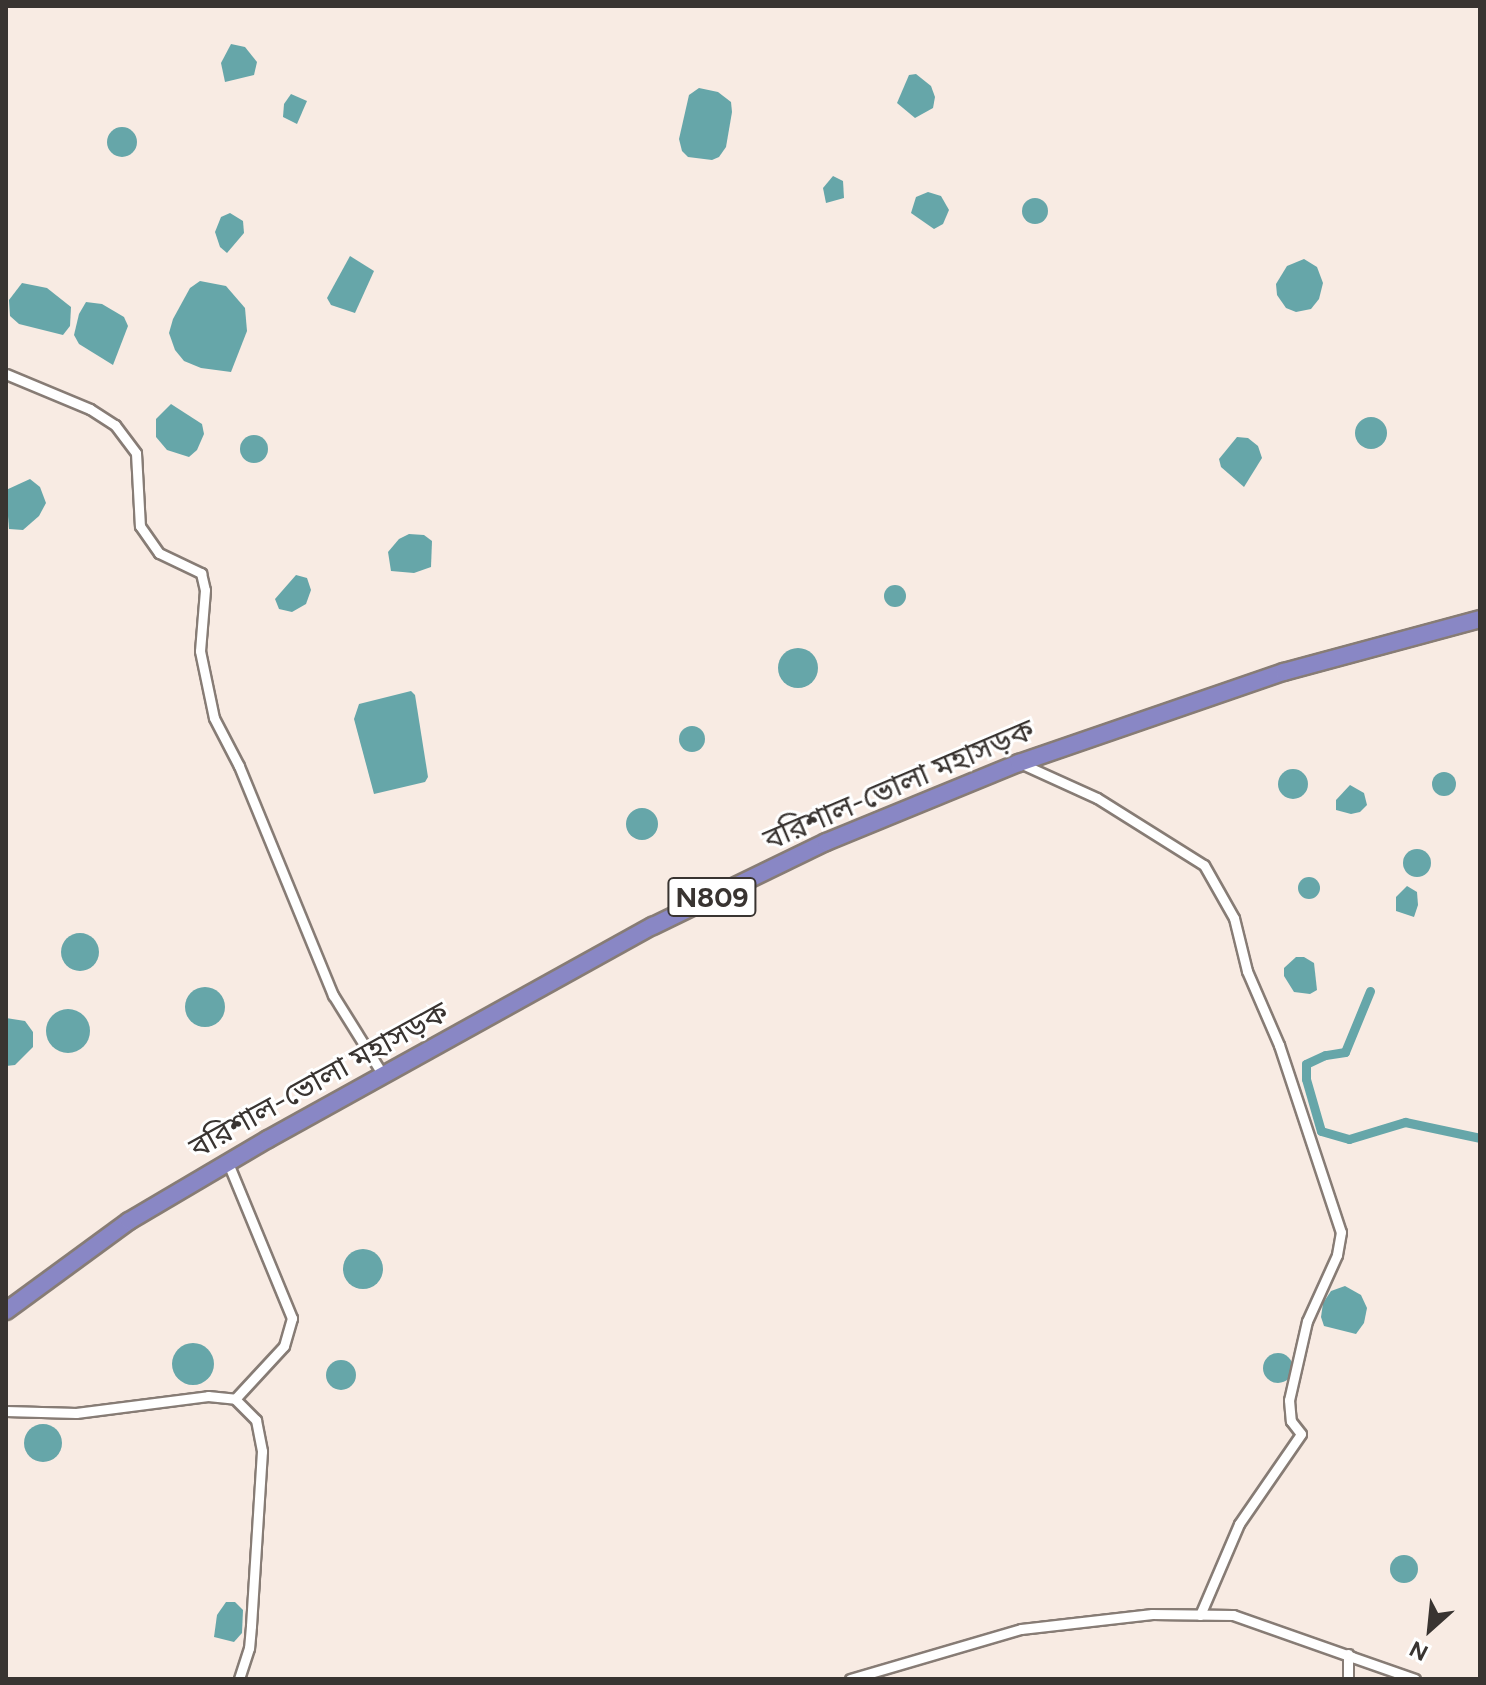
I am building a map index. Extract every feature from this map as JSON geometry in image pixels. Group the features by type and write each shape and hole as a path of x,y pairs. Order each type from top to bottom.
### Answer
{"highway":[{"name":"বরিশাল-ভোলা মহাসড়ক","path":"6,1311 129,1221 228,1163 679,913 826,842 1019,763 1284,672 1480,619"}],"street":[{"path":"6,374 90,409 115,425 136,453 140,526 159,553 201,573 205,590 200,651 214,718 239,766 333,995 383,1075"},
{"path":"1019,763 1097,798 1204,865 1234,918 1247,971 1279,1045 1341,1232 1337,1255 1307,1321 1289,1400 1291,1421 1301,1434 1239,1524 1200,1615"},
{"path":"228,1163 292,1318 284,1346 235,1399"},
{"path":"6,1411 76,1413 208,1396 235,1399 256,1420 262,1451 249,1648 239,1679"},
{"path":"850,1679 1021,1629 1152,1614 1233,1615 1415,1679"},
{"path":"1348,1654 1348,1679"}],"water":[{"path":"231,44 245,47 257,62 254,75 225,82 221,63"},
{"path":"916,74 931,86 935,97 933,108 915,118 897,103 909,75"},
{"path":"699,88 718,92 731,102 726,147 719,157 712,160 688,157 682,151 679,139 689,95"},
{"path":"291,94 307,101 297,124 283,117 284,104"},
{"path":"122,127 128,128 136,136 136,148 128,156 122,157 116,156 108,148 107,142 108,136 116,128"},
{"path":"833,176 843,181 844,198 826,203 823,188"},
{"path":"928,192 941,196 949,210 943,224 934,229 911,213 916,197"},
{"path":"1035,198 1044,202 1048,211 1044,220 1035,224 1026,220 1022,211 1026,202"},
{"path":"230,213 243,221 244,233 227,253 220,247 215,232 221,217"},
{"path":"350,256 374,271 355,313 331,305 327,298"},
{"path":"1304,259 1317,267 1323,283 1319,299 1311,309 1296,312 1286,308 1277,295 1276,284 1287,266"},
{"path":"200,281 226,286 245,308 247,331 231,372 201,368 184,361 175,350 169,333 190,288"},
{"path":"22,283 47,288 71,307 70,326 63,335 19,324 10,316 9,300"},
{"path":"86,302 102,304 124,317 128,326 113,365 79,344 74,335 79,314"},
{"path":"171,404 202,424 204,434 197,450 189,457 167,450 156,437 156,419"},
{"path":"1371,417 1382,422 1387,433 1382,444 1371,449 1360,444 1355,433 1360,422"},
{"path":"254,435 264,439 268,449 264,459 254,463 244,459 240,449 244,439"},
{"path":"1237,437 1248,438 1258,446 1262,458 1244,487 1221,467 1219,459"},
{"path":"30,479 40,487 46,503 39,516 23,530 9,529 6,490"},
{"path":"409,534 424,535 432,541 431,567 414,573 391,571 388,552 399,539"},
{"path":"296,575 307,578 311,590 306,604 292,612 279,609 275,599"},
{"path":"891,585 899,585 906,596 899,607 891,607 884,600 884,592"},
{"path":"798,648 812,654 818,668 812,682 798,688 784,682 778,668 784,654"},
{"path":"411,691 415,695 428,777 425,782 374,794 354,719 359,704"},
{"path":"692,726 701,730 705,739 701,748 692,752 683,748 679,739 683,730"},
{"path":"1293,769 1303,774 1308,784 1303,794 1293,799 1283,794 1278,784 1283,774"},
{"path":"1444,772 1455,779 1456,784 1449,795 1444,796 1433,789 1432,784 1439,773"},
{"path":"1350,785 1364,793 1367,805 1360,812 1351,814 1336,810 1336,800"},
{"path":"642,808 654,812 658,824 654,836 642,840 630,836 626,824 630,812"},
{"path":"1417,849 1427,853 1431,863 1427,873 1417,877 1407,873 1403,863 1407,853"},
{"path":"1305,877 1313,877 1320,888 1313,899 1305,899 1298,892 1298,884"},
{"path":"1407,886 1417,892 1418,905 1414,917 1396,911 1396,897"},
{"path":"80,933 93,939 99,952 93,965 80,971 67,965 61,952 67,939"},
{"path":"1296,957 1304,957 1314,963 1317,990 1310,994 1294,992 1284,976 1284,968"},
{"path":"205,987 219,993 225,1007 219,1021 205,1027 191,1021 185,1007 191,993"},
{"path":"68,1009 84,1015 90,1031 84,1047 68,1053 52,1047 46,1031 52,1015"},
{"path":"6,1018 25,1021 33,1032 33,1047 15,1065 6,1066"},
{"path":"363,1249 377,1255 383,1269 377,1283 363,1289 349,1283 343,1269 349,1255"},
{"path":"1345,1286 1361,1295 1367,1308 1364,1323 1356,1334 1324,1326 1321,1317 1323,1303 1331,1291"},
{"path":"193,1343 208,1349 214,1364 208,1379 193,1385 178,1379 172,1364 178,1349"},
{"path":"1278,1353 1289,1357 1293,1368 1289,1379 1278,1383 1267,1379 1263,1368 1267,1357"},
{"path":"341,1360 347,1361 355,1369 355,1381 347,1389 341,1390 335,1389 327,1381 326,1375 327,1369 335,1361"},
{"path":"43,1424 56,1430 62,1443 56,1456 43,1462 30,1456 24,1443 30,1430"},
{"path":"1404,1555 1414,1559 1418,1569 1414,1579 1404,1583 1394,1579 1390,1569 1394,1559"},
{"path":"226,1602 235,1602 243,1610 242,1633 234,1642 214,1637 217,1615"}],"waterway":[{"path":"1370,991 1345,1052 1325,1055 1306,1064 1306,1079 1321,1131 1349,1139 1405,1122 1480,1138"}]}
